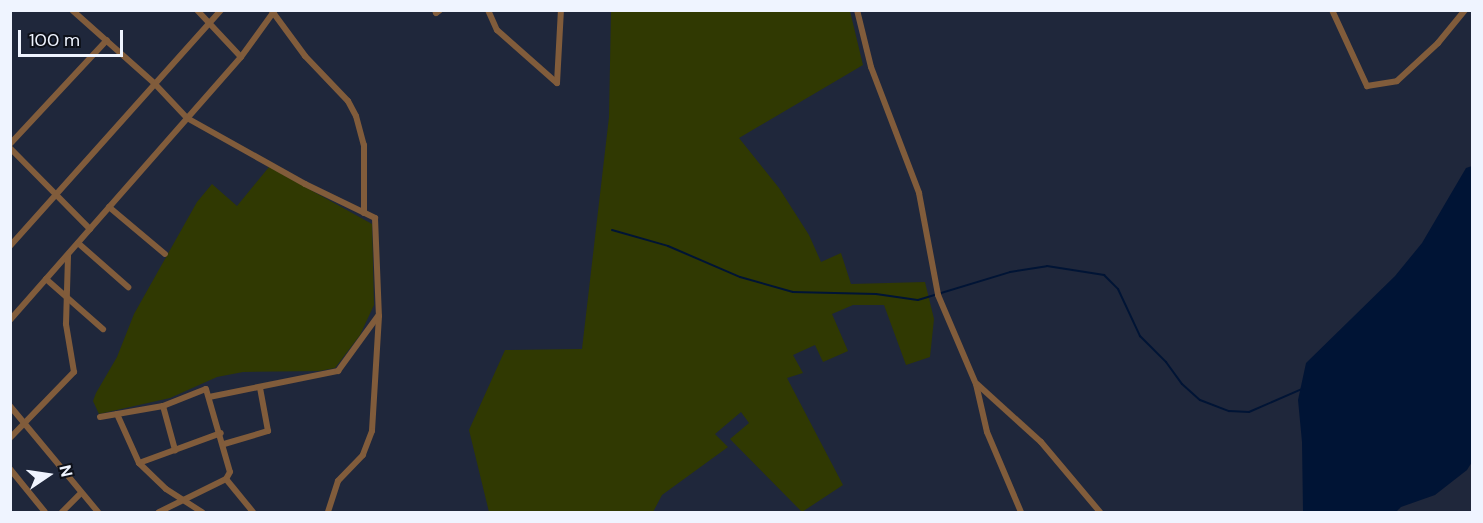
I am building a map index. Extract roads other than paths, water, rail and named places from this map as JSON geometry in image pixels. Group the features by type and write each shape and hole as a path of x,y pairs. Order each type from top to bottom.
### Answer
{"street":[{"path":"72,10 155,84 187,118 305,184 375,218 379,316 370,442 363,455 338,481 328,513"},
{"path":"197,10 241,57"},
{"path":"10,246 221,10"},
{"path":"435,10 436,13 440,10"},
{"path":"488,10 497,30 557,83 561,10"},
{"path":"857,10 870,67 919,193 938,295 976,384 987,432 1021,513"},
{"path":"1332,10 1367,86 1397,81 1438,44 1465,10"},
{"path":"10,320 241,57 273,12 305,56 348,101 356,117 364,145 364,213"},
{"path":"90,230 10,146 106,40"},
{"path":"109,207 165,254"},
{"path":"78,243 128,286"},
{"path":"10,438 72,375 66,324 68,254"},
{"path":"46,279 103,329"},
{"path":"209,397 338,371 379,316"},
{"path":"976,384 1041,442 1100,513"},
{"path":"100,417 163,406 206,388 224,444 230,472 226,479 159,513"},
{"path":"224,444 268,431 260,388"},
{"path":"10,406 98,513"},
{"path":"163,406 175,450"},
{"path":"117,414 139,463 166,489 185,499 202,513"},
{"path":"139,463 221,434"},
{"path":"10,468 45,513"},
{"path":"226,479 253,513"},
{"path":"62,513 81,493"}],"water":[{"path":"1472,166 1472,462 1467,470 1435,495 1401,507 1396,512 1303,512 1302,442 1298,400 1306,363 1395,276 1422,243 1466,168"}],"waterway":[{"path":"612,230 668,246 740,277 793,292 876,294 918,300 1010,272 1047,266 1104,275 1118,289 1140,336 1166,362 1182,384 1200,400 1229,411 1249,412 1302,389"}]}
